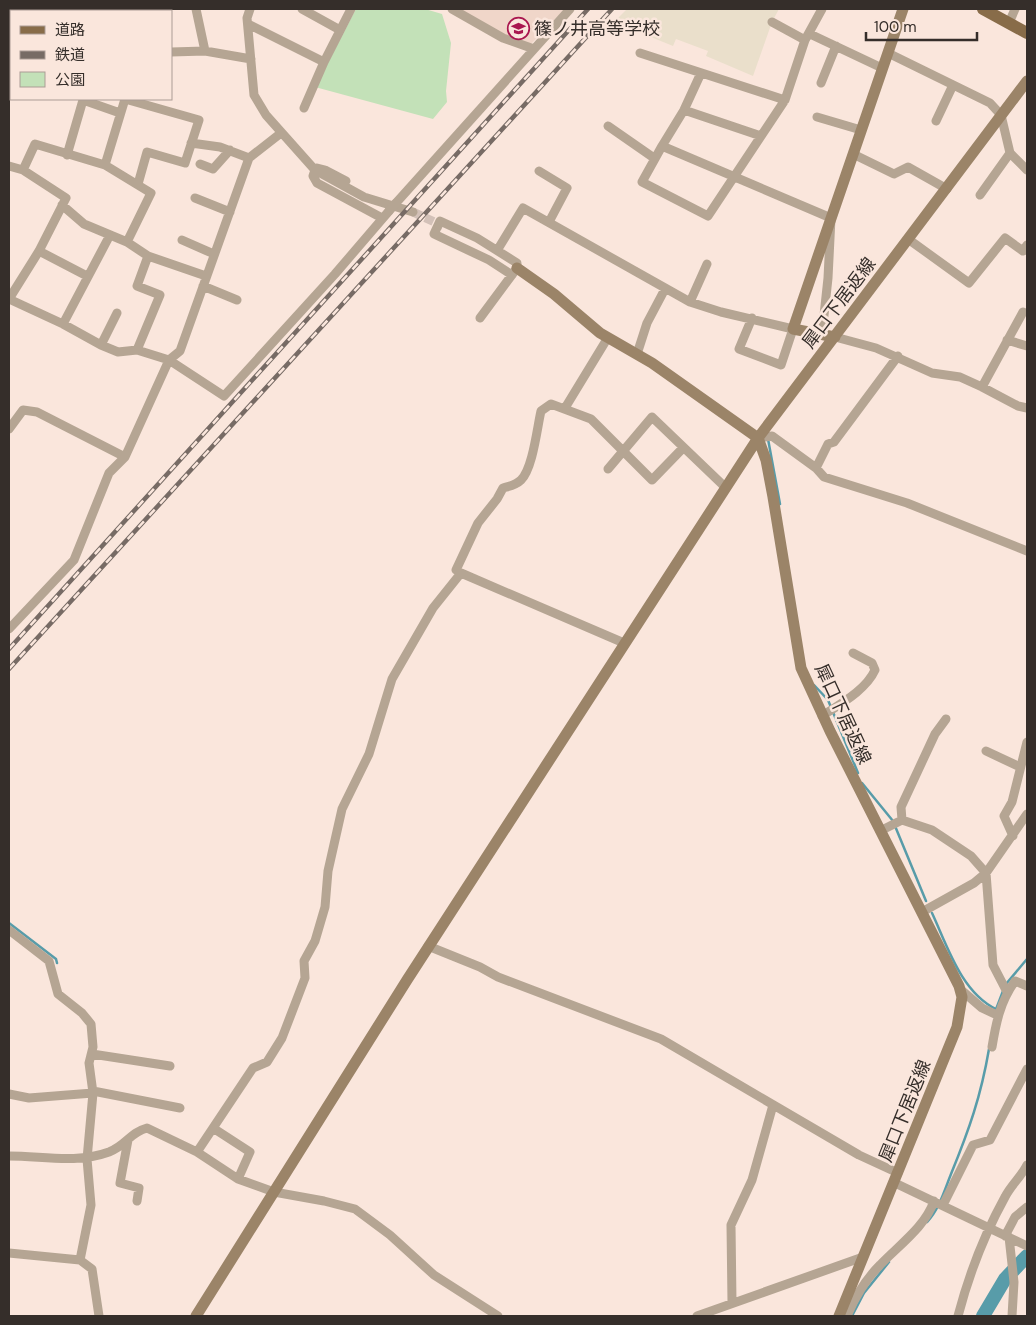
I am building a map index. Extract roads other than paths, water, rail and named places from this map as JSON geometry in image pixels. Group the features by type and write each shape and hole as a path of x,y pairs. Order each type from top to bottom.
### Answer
{"main road":[{"path":"983,9 1027,33"}],"street":[{"path":"196,9 206,51"},
{"path":"250,9 248,24 254,94 266,116 314,170 364,197 413,212"},
{"path":"302,9 312,11 340,30"},
{"path":"304,108 324,62 351,9"},
{"path":"452,9 503,38 534,49"},
{"path":"9,166 23,170 66,198 39,251 9,299 118,352 137,350 169,360 224,396 570,9"},
{"path":"701,73 684,110 654,158 642,182 708,216 785,100 808,37 822,9"},
{"path":"752,318 739,349 781,365 903,9"},
{"path":"1009,23 1015,9"},
{"path":"772,22 836,46 882,68"},
{"path":"248,24 324,62"},
{"path":"821,83 836,46"},
{"path":"172,52 206,51 251,60"},
{"path":"640,53 785,100"},
{"path":"888,54 990,103 1001,115 1010,153 990,189 980,195"},
{"name":"犀口下居返線","path":"839,1316 897,1178 957,1027 961,1010 960,989 822,716 801,668 773,497 766,460 758,438 1027,81"},
{"path":"936,120 953,85"},
{"path":"67,155 83,100 120,113"},
{"path":"105,165 125,100"},
{"path":"129,100 199,120 185,164 148,152 138,184"},
{"path":"684,110 761,136"},
{"path":"817,117 861,130"},
{"path":"608,126 654,158"},
{"path":"9,629 74,560 109,473 125,457 169,360 180,351 249,158 281,133"},
{"path":"191,143 230,150 249,158"},
{"path":"23,170 35,144 105,165 151,193 126,242"},
{"path":"662,146 832,218"},
{"path":"200,164 213,169 230,150"},
{"path":"1010,153 1025,163"},
{"path":"853,154 894,174 908,167 947,189"},
{"path":"314,170 318,168 325,170 370,194 397,202"},
{"path":"314,170 317,183 385,214"},
{"path":"539,171 568,188 549,222"},
{"path":"195,198 230,212"},
{"path":"62,205 84,224 126,242 148,256 205,281 237,300"},
{"path":"498,249 523,208 690,302 721,312 835,337 898,356 932,373 960,377 1018,406 1027,408"},
{"path":"822,334 832,218"},
{"path":"480,318 514,272 517,263 498,249 440,221 434,234 514,272 539,282 607,339 637,354 758,438 772,436 816,468 824,477 906,503 1027,551"},
{"path":"443,226 482,246 514,272"},
{"path":"63,324 110,235"},
{"path":"908,240 969,283 1005,238 1023,251 1027,245"},
{"path":"182,240 214,254"},
{"path":"39,251 87,276"},
{"path":"137,350 160,295 137,286 148,256"},
{"path":"690,302 708,264"},
{"path":"637,354 647,323 665,289"},
{"path":"982,387 1023,312"},
{"path":"101,345 116,313"},
{"path":"565,408 607,339"},
{"path":"1008,340 1027,346"},
{"path":"816,468 828,444 834,442 898,356"},
{"path":"456,570 478,523 503,488 514,486 523,479 529,465 541,411 551,404 591,419 652,480 683,448"},
{"path":"9,429 23,410 38,412 125,457"},
{"path":"608,469 652,417 726,487"},
{"path":"196,1316 428,946 758,438"},
{"path":"197,1152 253,1068 267,1062 282,1038 306,978 304,961 315,941 325,907 328,871 342,809 369,754 392,679 424,622 461,573 624,643"},
{"path":"822,716 843,702 872,677 875,670 872,663 852,653"},
{"path":"902,820 901,807 935,734 946,719"},
{"path":"1013,836 1004,816 1012,802 1027,742"},
{"path":"986,751 1020,767"},
{"path":"922,912 974,883 986,873 1027,814"},
{"path":"880,831 902,820 932,830 971,856 986,873 993,965 1004,989"},
{"path":"9,930 49,961 58,994 82,1013 91,1024 92,1054 89,1063 93,1092 87,1159 90,1205 80,1260"},
{"path":"428,946 480,967 498,977 661,1039 938,1203 1026,1245"},
{"path":"992,1048 994,1014 1004,989 1015,981 1027,986"},
{"path":"960,989 982,1008 994,1014"},
{"path":"92,1054 170,1066"},
{"path":"847,1316 860,1289 879,1265 922,1223 938,1203 973,1145 990,1140 1027,1069"},
{"path":"9,1094 29,1098 93,1092 180,1108"},
{"path":"732,1302 731,1225 752,1180 773,1106"},
{"path":"9,1156 87,1159 110,1151 128,1140 134,1132 146,1128 197,1152 238,1179 274,1192 324,1201 354,1209 395,1239 434,1276 498,1316"},
{"path":"214,1128 250,1152 238,1179"},
{"path":"128,1140 120,1183 139,1188 137,1202"},
{"path":"958,1316 966,1284 988,1228 1010,1188 1027,1165"},
{"path":"1012,1316 1014,1282 1007,1236 1015,1217 1027,1207"},
{"path":"9,1254 80,1260 92,1269 99,1316"},
{"path":"697,1316 732,1302 864,1257"}],"waterway":[{"path":"768,439 780,504"},
{"path":"814,685 828,700 858,773"},
{"path":"862,783 893,821"},
{"path":"895,826 926,901"},
{"path":"932,913 956,967 964,980 984,1001 996,1009"},
{"path":"9,923 56,959 57,963"},
{"path":"1006,984 1027,959"},
{"path":"995,1012 1003,991"},
{"path":"927,1222 935,1212 941,1199 969,1128 989,1049"},
{"path":"983,1316 1005,1279 1027,1256"},
{"path":"852,1316 864,1293 889,1262"}],"tunnel":[{"path":"413,212 443,226"}],"railway":[{"path":"9,649 588,9"},
{"path":"9,669 612,9"}],"place":[{"name":"篠ノ井高等学校","path":"518,29"}]}
